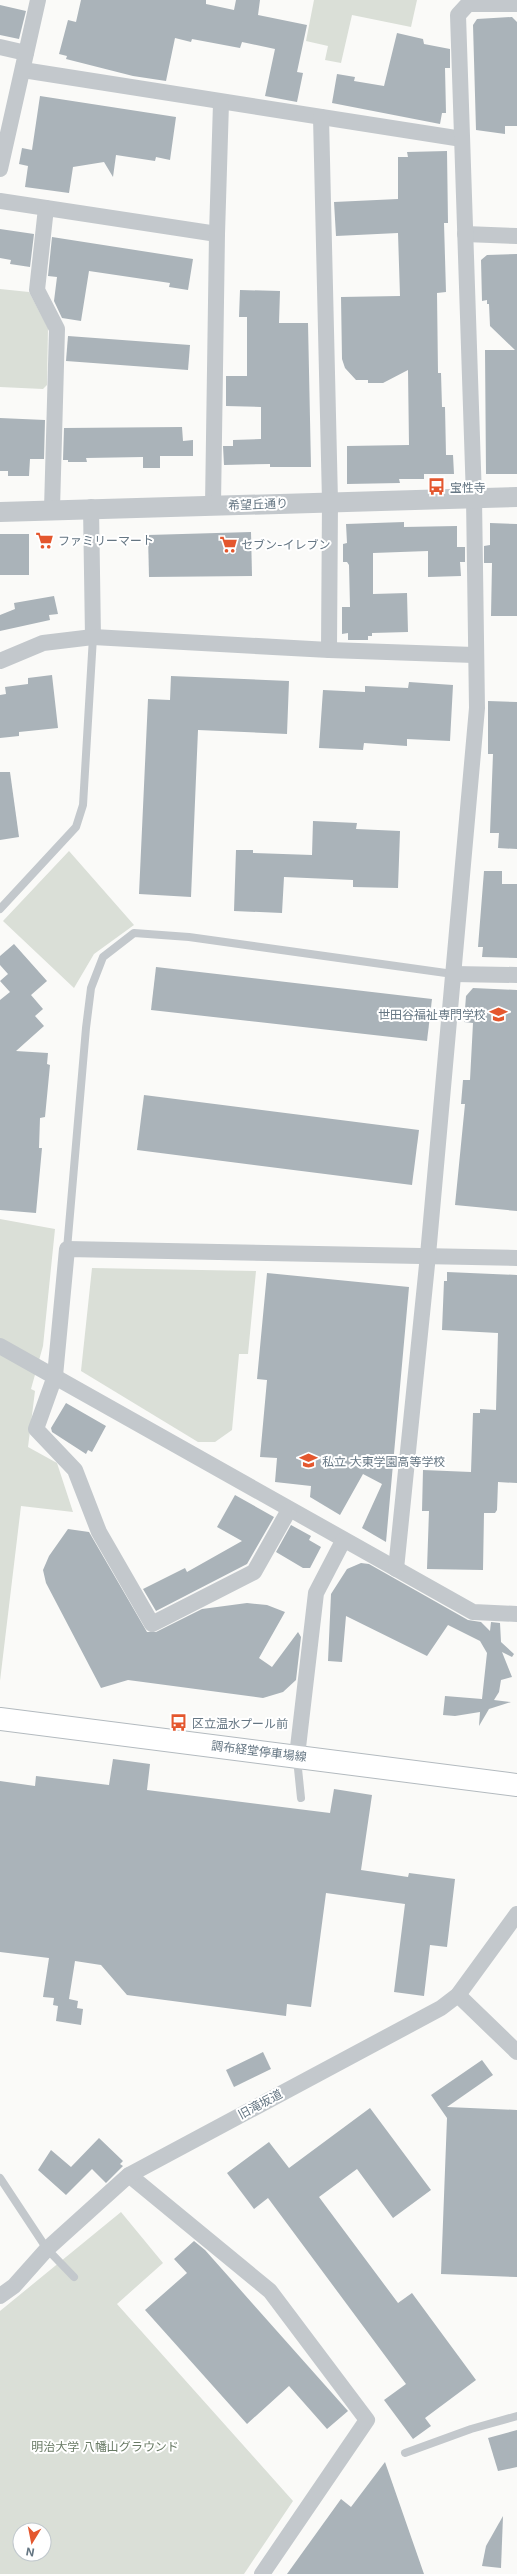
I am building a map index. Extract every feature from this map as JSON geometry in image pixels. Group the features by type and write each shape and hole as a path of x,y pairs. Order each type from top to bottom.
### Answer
{"main road":[{"name":"調布経堂停車場線","path":"0,1719 297,1756 517,1786"}],"street":[{"path":"0,169 38,0"},
{"path":"396,1569 428,1255 477,708 474,655 474,498 458,15 468,4 517,4"},
{"path":"0,47 26,53"},
{"path":"23,70 462,139"},
{"path":"213,505 217,234 222,102"},
{"path":"321,117 330,501 329,650"},
{"path":"0,201 217,234"},
{"path":"46,208 36,290 57,329 52,508"},
{"path":"465,234 517,236"},
{"name":"希望丘通り","path":"0,512 52,508 517,497"},
{"path":"91,508 93,637"},
{"path":"0,661 43,643 93,637 329,650 474,655"},
{"path":"453,974 517,975"},
{"path":"289,1510 254,1572 152,1624 99,1532 74,1470 36,1429 55,1376 68,1249 428,1255 517,1258"},
{"path":"0,1346 343,1541 473,1612 517,1614"},
{"path":"297,1756 316,1594 343,1541"},
{"name":"旧滝坂道","path":"0,2296 14,2286 47,2249 129,2175 145,2164 441,2008 458,1995 517,1914"},
{"path":"458,1995 517,2052"},
{"path":"129,2175 270,2291 367,2420 262,2574"}],"lane":[{"path":"0,909 76,827 83,805 93,637"},
{"path":"68,1249 86,1028 91,988 103,956 134,933 189,937 453,974"},
{"path":"297,1756 301,1798"},
{"path":"0,2178 47,2249 74,2277"},
{"path":"405,2453 471,2429 517,2416"}],"green space":[{"path":"314,0 417,0 411,27 352,15 341,63 325,60 328,46 306,41"},
{"path":"0,289 29,292 48,328 47,385 43,389 0,387"},
{"path":"69,851 134,925 94,954 74,988 3,921"},
{"path":"0,1219 55,1229 43,1346 31,1389 35,1391 28,1447 57,1463 73,1512 21,1506 0,1681"},
{"path":"92,1268 256,1271 248,1354 239,1354 232,1430 215,1442 198,1442 81,1371"},
{"name":"明治大学 八幡山グラウンド","path":"121,2212 163,2263 117,2304 293,2501 244,2574 0,2574 0,2311"}],"building":[{"path":"81,0 206,0 206,4 234,10 236,0 260,0 258,15 307,25 297,72 303,73 297,102 265,96 275,49 242,42 240,48 192,39 191,42 175,38 166,81 133,76 66,59 67,56 59,54 68,20 76,22"},
{"path":"0,5 26,11 19,39 0,35"},
{"path":"512,17 517,22 517,126 505,126 505,134 476,130 473,25 477,19"},
{"path":"397,33 423,39 424,44 450,49 450,68 445,68 446,113 442,113 440,124 332,103 337,74 355,77 354,81 384,86"},
{"path":"40,96 176,117 170,160 156,157 155,161 116,155 113,177 104,162 73,167 69,193 25,187 28,166 19,164 22,148 32,150"},
{"path":"447,151 448,223 444,223 446,292 437,293 438,373 441,373 442,407 445,407 446,455 453,455 454,474 424,474 424,479 399,479 400,483 347,484 347,446 409,445 408,370 383,383 368,383 368,380 356,380 345,368 342,359 341,297 400,296 398,233 336,236 334,202 398,199 398,157 408,157 407,152"},
{"path":"0,229 34,234 30,267 10,264 11,260 0,258"},
{"path":"52,237 193,259 188,290 169,287 170,283 89,271 81,321 62,318 54,301 57,277 48,276"},
{"path":"517,254 517,474 486,474 485,350 515,350 490,326 489,304 487,304 487,300 482,301 481,260 487,255"},
{"path":"240,290 280,291 279,323 308,323 311,467 270,467 270,464 224,465 223,446 233,446 233,440 261,439 261,407 226,406 226,376 247,376 247,317 239,317"},
{"path":"68,336 190,345 188,370 66,361"},
{"path":"0,418 45,420 44,459 30,459 29,476 8,476 8,471 0,471"},
{"path":"182,427 183,441 193,440 193,456 160,456 160,468 143,468 143,457 86,458 87,462 68,462 68,460 63,460 64,428"},
{"path":"404,522 404,527 457,526 457,547 465,547 465,562 460,562 461,576 428,577 428,551 373,553 373,594 407,593 408,632 372,633 372,636 368,636 368,640 348,640 348,633 342,634 342,607 350,607 349,565 347,562 343,562 343,544 347,543 346,524"},
{"path":"490,523 517,524 517,616 491,616 492,563 484,563 484,546 490,545"},
{"path":"251,532 252,576 149,577 148,535"},
{"path":"0,534 29,534 29,575 0,575"},
{"path":"54,596 58,614 49,615 50,620 0,631 0,615 15,609 14,603"},
{"path":"52,675 58,728 19,732 19,736 0,738 0,695 6,694 5,687 28,684 28,678"},
{"path":"171,676 289,681 287,734 198,730 191,897 139,894 148,699 170,700"},
{"path":"409,682 453,685 450,741 407,739 407,746 364,743 363,750 319,748 323,690 365,692 365,686 408,688"},
{"path":"488,701 517,702 517,849 498,848 499,833 490,833 493,754 488,754"},
{"path":"0,772 10,772 19,837 0,840"},
{"path":"313,821 357,823 356,829 400,831 398,888 353,887 353,880 284,877 282,913 234,911 236,850 253,850 253,853 312,855"},
{"path":"484,871 502,871 502,884 517,884 517,958 482,957 483,947 478,947"},
{"path":"14,944 47,981 31,995 43,1009 35,1016 44,1026 16,1051 48,1053 47,1064 50,1065 45,1117 40,1118 39,1148 42,1148 36,1213 0,1210 0,1000 10,992 0,981 8,974 0,965 0,956"},
{"path":"156,967 432,999 427,1041 151,1010"},
{"path":"473,988 517,990 517,1211 455,1205 465,1104 461,1104 463,1080 470,1080 473,1023 464,1022 466,996"},
{"path":"144,1095 419,1130 412,1185 137,1150"},
{"path":"447,1272 517,1275 517,1483 498,1482 497,1510 495,1513 484,1513 483,1570 427,1569 429,1511 422,1511 423,1470 471,1472 473,1413 480,1413 480,1409 496,1410 498,1333 442,1330 444,1281 447,1281"},
{"path":"267,1273 409,1287 386,1542 362,1528 382,1484 363,1474 340,1515 310,1497 311,1486 275,1482 277,1458 260,1457 267,1380 257,1379"},
{"path":"66,1403 106,1426 92,1452 88,1450 86,1454 52,1432 51,1428"},
{"path":"235,1495 274,1517 247,1564 156,1611 143,1589 185,1568 187,1572 242,1541 217,1527"},
{"path":"291,1525 311,1536 309,1540 321,1547 310,1568 303,1568 276,1552"},
{"path":"68,1529 89,1532 147,1632 156,1632 202,1609 247,1603 267,1605 285,1612 259,1658 272,1667 298,1632 301,1637 296,1680 283,1692 263,1698 128,1680 101,1688 46,1583 43,1570 49,1556"},
{"path":"361,1563 369,1564 468,1620 481,1622 490,1631 491,1622 500,1623 501,1642 514,1654 512,1657 502,1652 512,1677 501,1680 499,1692 494,1700 511,1702 489,1709 479,1726 480,1712 455,1716 443,1715 445,1696 482,1699 487,1653 480,1641 448,1625 427,1656 346,1616 342,1662 328,1661 331,1594 347,1569"},
{"path":"113,1759 150,1764 147,1790 330,1813 334,1789 372,1795 361,1870 408,1877 409,1873 455,1879 447,1947 430,1945 424,1996 394,1992 405,1904 326,1893 311,2007 287,2004 286,2016 127,1995 101,1965 75,1961 69,1999 78,2001 77,2008 83,2009 81,2025 56,2021 58,2006 53,2005 54,1998 43,1997 49,1958 0,1952 0,1781 35,1786 36,1776 109,1785"},
{"path":"263,2052 271,2069 234,2087 226,2070"},
{"path":"482,2060 493,2075 447,2107 517,2110 517,2277 441,2274 447,2118 431,2095"},
{"path":"370,2108 431,2190 393,2218 357,2169 319,2197 398,2303 412,2293 476,2380 425,2418 431,2426 413,2439 384,2400 406,2384 268,2198 254,2209 227,2173 269,2142 289,2168"},
{"path":"99,2138 123,2161 120,2164 123,2166 106,2183 92,2169 66,2195 38,2170 51,2150 71,2167"},
{"path":"194,2241 205,2250 348,2411 327,2429 289,2386 247,2424 145,2310 187,2273 174,2259"},
{"path":"517,2430 517,2467 498,2471 488,2438"},
{"path":"385,2462 424,2574 287,2574 341,2499 351,2507"},
{"path":"503,2516 501,2568 482,2566 486,2546"}],"place":[{"name":"宝性寺","path":"437,487"},
{"name":"ファミリーマート","path":"45,540"},
{"name":"セブン-イレブン","path":"228,544"},
{"name":"世田谷福祉専門学校","path":"499,1014"},
{"name":"私立 大東学園高等学校","path":"309,1461"},
{"name":"区立温水プール前","path":"179,1723"}]}
